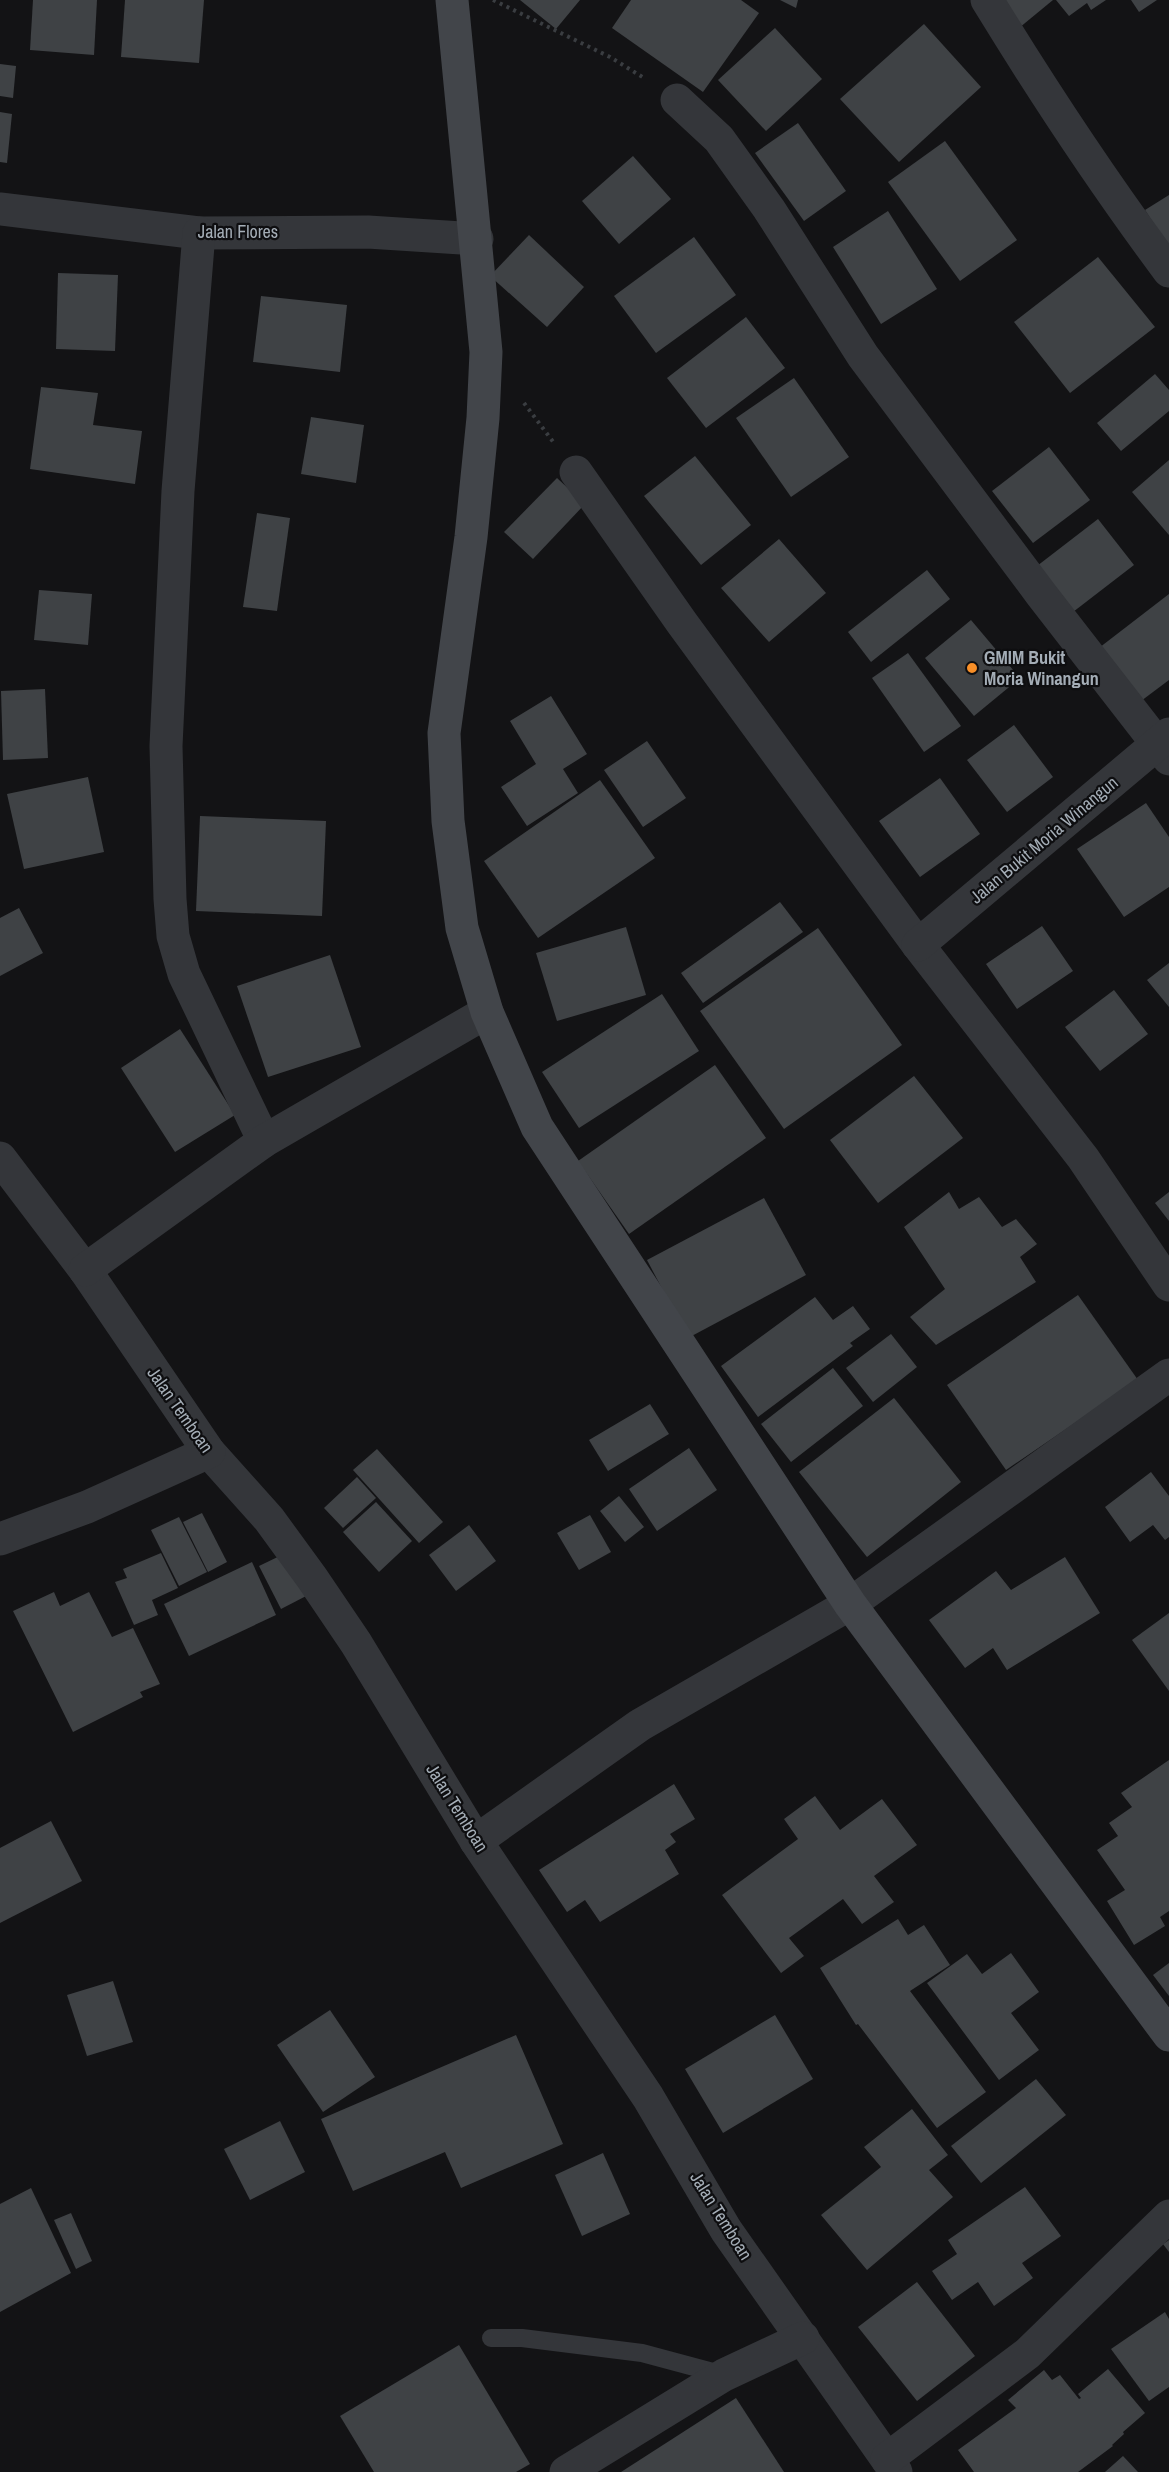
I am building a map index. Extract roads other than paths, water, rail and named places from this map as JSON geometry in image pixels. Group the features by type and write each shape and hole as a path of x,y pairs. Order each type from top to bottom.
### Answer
{"main road":[{"path":"452,0 477,239 486,352 483,418 471,537 444,733 448,821 462,928 487,1012 537,1127 850,1604 1169,2035"}],"street":[{"path":"987,0 1042,90 1102,180 1169,271"},
{"path":"677,100 719,139 769,209 862,356 1165,746"},
{"name":"Jalan Flores","path":"0,209 199,233 368,232 477,239"},
{"path":"199,233 178,490 166,746 170,899 173,936 184,974 264,1141"},
{"path":"576,472 689,633 918,945 1083,1158 1169,1285"},
{"name":"Jalan Bukit Moria Winangun","path":"918,945 1165,746"},
{"path":"85,1270 264,1141 487,1012"},
{"name":"Jalan Temboan","path":"0,1158 85,1270 208,1452 269,1520 312,1578 356,1643 476,1841 648,2097 726,2230 892,2466"},
{"path":"476,1841 639,1725 850,1604 1169,1375"},
{"path":"0,1539 87,1507 208,1452"},
{"path":"892,2466 1028,2353 1169,2216"},
{"path":"566,2472 724,2375 803,2338"}],"lane":[{"path":"491,2338 522,2338 642,2353 724,2375"}],"place":[{"name":"GMIM Bukit Moria Winangun","path":"972,668"}]}
